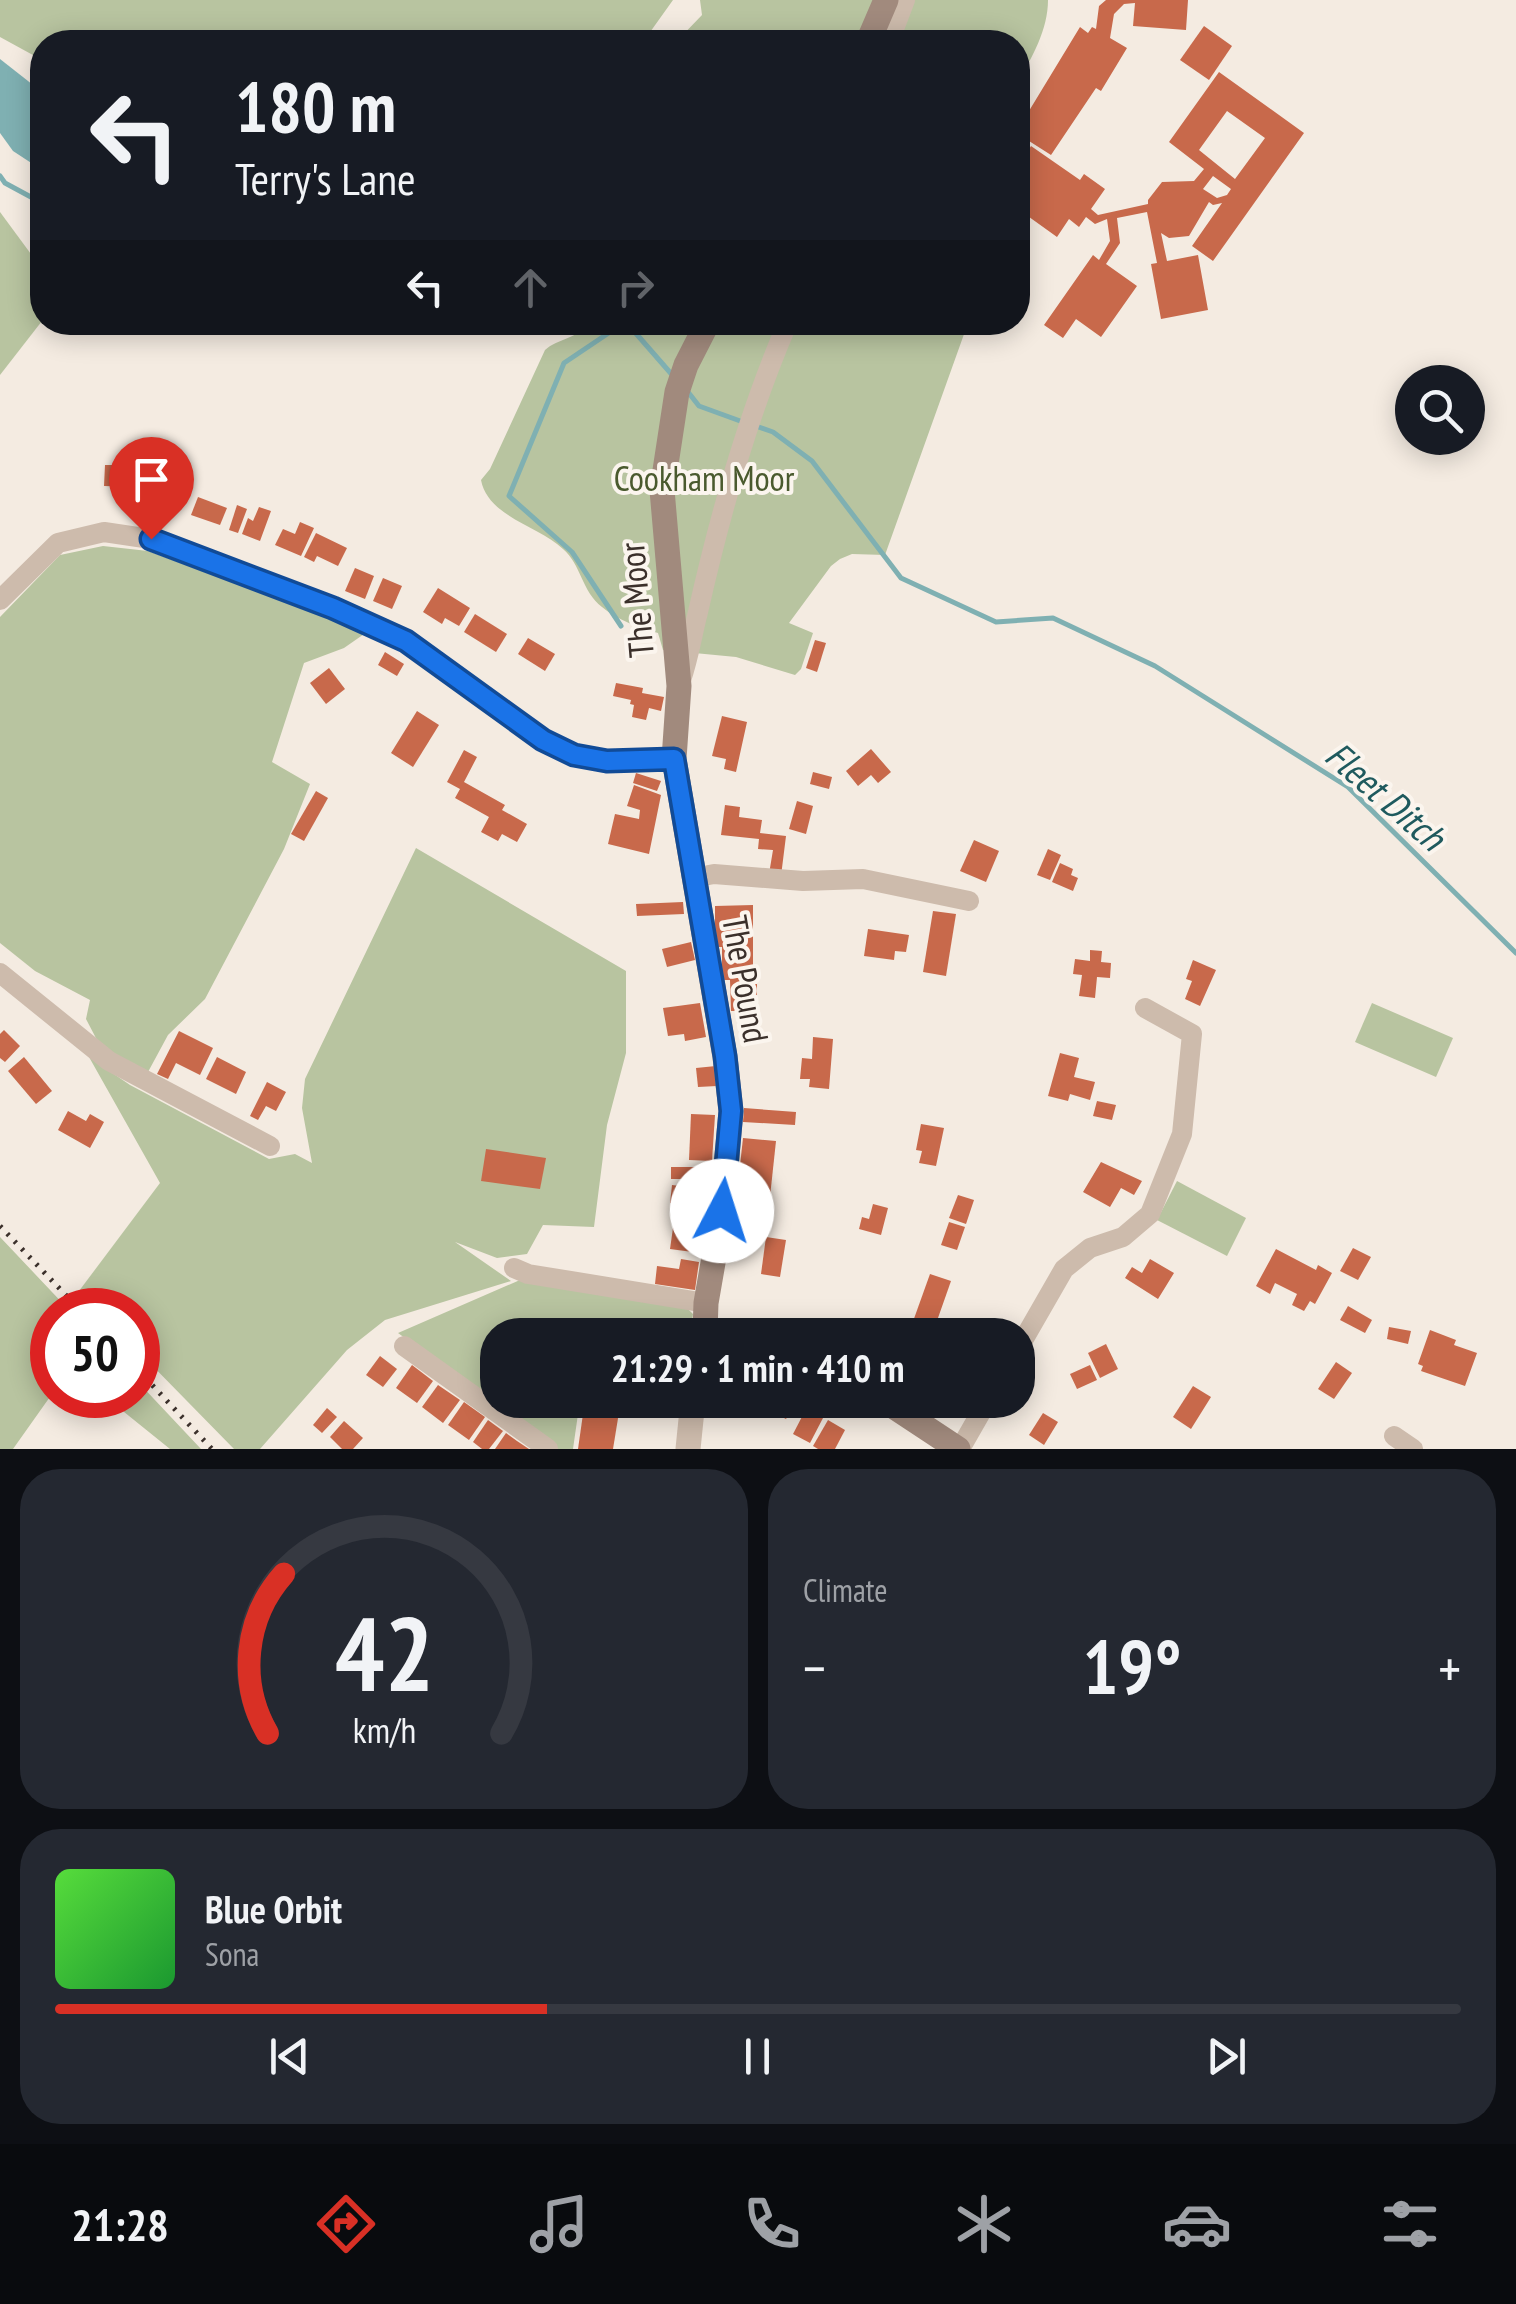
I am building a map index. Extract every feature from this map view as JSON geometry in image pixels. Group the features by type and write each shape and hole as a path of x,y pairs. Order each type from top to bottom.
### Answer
{"main road":[{"path":"873,30 886,0"},
{"name":"The Moor","path":"674,759 679,686 662,490 671,416 686,365 701,335"},
{"name":"The Pound","path":"674,759 731,1111 722,1211 706,1303 709,1318"},
{"path":"912,1418 959,1449"}],"street":[{"path":"894,30 905,0"},
{"path":"679,686 692,648 697,614 736,465 783,335"},
{"path":"0,600 58,542 104,532 151,539 333,608 406,641 543,740 574,755 607,761 674,759"},
{"path":"693,878 714,874 802,881 863,879 969,902"},
{"path":"0,973 109,1061 270,1146"},
{"path":"1035,1319 1064,1269 1090,1248 1123,1237 1150,1214 1182,1134 1192,1034 1145,1008"},
{"path":"514,1268 528,1274 706,1303"},
{"path":"404,1346 548,1449"},
{"path":"688,1449 692,1418"},
{"path":"959,1449 977,1418"},
{"path":"1394,1436 1413,1449"}],"green space":[{"path":"0,0 673,0 652,30 30,30 30,53 0,37"},
{"path":"700,0 1048,0 1042,33 1030,60 1030,30 688,30 702,15"},
{"path":"0,212 30,253 31,335 0,375"},
{"name":"Cookham Moor","path":"572,335 964,335 885,555 852,554 840,559 789,623 813,633 801,669 795,675 736,657 663,650 658,633 622,620 595,601 563,549 493,503 481,480 490,469 545,350"},
{"path":"103,546 148,551 367,632 344,648 304,663 272,762 310,784 284,849 205,999 168,1035 148,1072 152,1080 98,1042 86,1019 90,1000 35,971 0,943 0,617 60,555"},
{"path":"416,848 626,971 626,1053 607,1125 594,1227 543,1225 527,1254 497,1258 455,1242 511,1281 385,1320 347,1350 260,1449 234,1449 160,1373 160,1288 81,1288 160,1183 89,1057 130,1085 269,1159 295,1154 312,1163 302,1108 305,1079"},
{"path":"1372,1003 1453,1038 1436,1077 1355,1042"},
{"path":"1177,1181 1246,1218 1227,1256 1157,1220"},
{"path":"0,1237 48,1288 30,1288 30,1418 35,1418 13,1449 0,1449"},
{"path":"520,1280 687,1308 693,1314 692,1318 480,1318 480,1392 398,1333"},
{"path":"160,1405 201,1449 170,1449 132,1418 160,1418"},
{"path":"515,1418 577,1418 573,1449 558,1449"}],"water":[{"path":"0,59 30,83 30,162 13,151 0,133"}],"building":[{"path":"1106,0 1188,0 1186,30 1133,26 1135,3 1124,4 1114,14 1110,38 1127,48 1101,91 1096,88 1051,155 1030,142 1030,109 1080,27 1088,33 1092,27 1096,29 1099,6"},
{"path":"1204,26 1232,46 1209,80 1180,60"},
{"path":"1219,72 1304,133 1213,261 1192,246 1222,203 1209,202 1189,236 1169,238 1161,233 1167,261 1198,255 1208,310 1161,319 1151,264 1157,263 1147,212 1117,218 1120,243 1106,264 1137,286 1101,337 1076,319 1063,338 1044,325 1093,255 1099,260 1110,241 1107,219 1095,224 1086,217 1079,227 1069,219 1057,237 1030,218 1031,146 1080,180 1084,174 1105,189 1091,209 1098,215 1148,204 1162,182 1194,181 1204,169 1169,142","holes":["1227,111 1265,138 1235,179 1199,150","1213,176 1231,189 1217,198 1203,189"]},
{"path":"105,465 118,465 118,472 132,473 131,487 104,486"},
{"path":"153,478 184,490 177,508 146,497"},
{"path":"198,497 227,508 220,525 191,515"},
{"path":"237,505 247,509 238,533 229,530"},
{"path":"259,507 271,511 260,541 242,534 248,518 253,521"},
{"path":"300,522 314,528 301,556 275,545 283,529 295,534"},
{"path":"316,533 347,548 338,566 317,556 314,562 304,557"},
{"path":"355,568 374,576 365,599 345,591"},
{"path":"383,578 402,586 392,609 373,601"},
{"path":"438,588 470,608 459,626 445,618 442,624 423,612"},
{"path":"475,614 507,634 496,652 464,632"},
{"path":"528,638 555,654 545,671 518,654"},
{"path":"815,640 826,643 817,672 806,668"},
{"path":"385,652 404,664 397,676 378,665"},
{"path":"329,668 345,689 326,704 310,683"},
{"path":"616,683 664,697 661,711 649,708 646,720 632,717 631,700 613,696"},
{"path":"417,711 439,725 413,767 391,753"},
{"path":"722,716 747,722 736,772 724,769 726,759 712,756"},
{"path":"871,749 891,772 878,783 871,775 858,786 846,771"},
{"path":"464,750 477,757 464,782 505,805 502,810 527,824 517,842 502,834 498,841 481,832 489,817 455,798 460,789 447,782"},
{"path":"813,772 832,777 829,789 810,784"},
{"path":"636,773 661,781 657,791 633,783"},
{"path":"634,785 661,795 649,854 608,844 615,814 639,819 640,810 627,806"},
{"path":"316,791 328,798 304,841 291,834"},
{"path":"797,801 813,806 806,834 789,829"},
{"path":"725,805 740,807 739,817 762,820 760,833 786,836 781,876 769,874 773,850 758,849 759,839 721,835"},
{"path":"974,840 999,851 986,882 960,871"},
{"path":"1048,849 1061,855 1050,880 1037,875"},
{"path":"1060,863 1073,869 1071,875 1078,878 1073,891 1052,882"},
{"path":"683,902 684,914 637,916 636,904"},
{"path":"753,905 757,1011 731,1011 730,980 722,980 722,947 715,947 715,906"},
{"path":"933,911 956,914 946,976 923,972"},
{"path":"868,929 909,935 906,952 895,951 894,960 864,956"},
{"path":"691,942 695,960 667,967 662,949"},
{"path":"1090,950 1102,951 1101,962 1111,963 1110,978 1097,977 1095,998 1079,996 1082,975 1073,974 1075,959 1090,961"},
{"path":"1193,960 1216,970 1200,1006 1185,999 1192,981 1186,979"},
{"path":"700,1003 706,1037 685,1041 684,1034 668,1036 663,1008"},
{"path":"4,1030 20,1046 5,1062 0,1058 0,1034"},
{"path":"179,1031 213,1048 200,1075 176,1063 168,1079 157,1074"},
{"path":"813,1037 833,1039 829,1089 809,1087 810,1079 800,1079 802,1058 812,1059"},
{"path":"1060,1053 1079,1058 1074,1077 1095,1082 1090,1100 1070,1094 1068,1101 1048,1096"},
{"path":"24,1057 52,1091 36,1104 8,1071"},
{"path":"217,1057 246,1072 236,1094 206,1079"},
{"path":"716,1066 717,1086 698,1087 696,1068"},
{"path":"267,1082 286,1092 276,1111 266,1106 258,1120 250,1116"},
{"path":"1097,1101 1116,1105 1112,1120 1093,1116"},
{"path":"744,1108 796,1112 795,1125 743,1122"},
{"path":"68,1111 86,1121 90,1114 104,1122 90,1148 58,1130"},
{"path":"691,1114 715,1115 712,1161 689,1160"},
{"path":"921,1124 944,1128 936,1166 919,1163 922,1151 916,1150"},
{"path":"743,1138 776,1141 769,1206 736,1202"},
{"path":"486,1149 546,1158 540,1189 481,1181"},
{"path":"1101,1162 1142,1181 1134,1195 1121,1188 1110,1207 1083,1192"},
{"path":"671,1167 709,1167 710,1179 671,1179"},
{"path":"672,1185 711,1190 709,1208 670,1203"},
{"path":"958,1195 974,1200 966,1224 949,1218"},
{"path":"873,1204 888,1208 881,1235 859,1229 862,1217 869,1219"},
{"path":"675,1214 706,1218 700,1253 670,1249"},
{"path":"949,1222 965,1227 957,1250 941,1245"},
{"path":"766,1237 786,1240 780,1277 761,1274"},
{"path":"1353,1248 1371,1257 1358,1280 1340,1271"},
{"path":"1276,1249 1316,1270 1318,1265 1332,1273 1315,1304 1310,1301 1304,1311 1292,1305 1297,1294 1275,1283 1270,1294 1256,1286"},
{"path":"681,1259 699,1262 695,1290 655,1284 657,1266 679,1269"},
{"path":"1150,1259 1174,1273 1158,1299 1125,1278 1132,1267 1142,1273"},
{"path":"930,1274 951,1281 938,1318 914,1318"},
{"path":"1348,1306 1372,1320 1365,1333 1340,1320"},
{"path":"1389,1327 1411,1331 1408,1344 1387,1339"},
{"path":"1430,1330 1477,1353 1465,1386 1421,1371 1423,1366 1418,1364"},
{"path":"1106,1344 1118,1369 1100,1378 1088,1353"},
{"path":"380,1356 397,1369 383,1387 366,1375"},
{"path":"1336,1362 1352,1373 1334,1399 1318,1389"},
{"path":"412,1365 433,1381 417,1403 396,1388"},
{"path":"1090,1365 1097,1380 1077,1389 1070,1374"},
{"path":"438,1385 460,1400 443,1423 422,1407"},
{"path":"1193,1386 1211,1397 1191,1429 1173,1417"},
{"path":"464,1402 484,1418 469,1440 448,1425"},
{"path":"327,1408 337,1417 322,1433 313,1425"},
{"path":"1043,1413 1058,1422 1044,1445 1029,1435"},
{"path":"582,1418 618,1418 613,1449 578,1449"},
{"path":"801,1418 823,1418 810,1443 793,1434"},
{"path":"488,1420 503,1431 489,1449 482,1449 473,1442"},
{"path":"828,1420 845,1430 835,1449 818,1449 813,1446"},
{"path":"344,1421 363,1438 353,1449 342,1449 330,1437"},
{"path":"506,1433 517,1441 529,1449 495,1449"}],"waterway":[{"path":"0,176 30,197"},
{"path":"606,335 564,363 509,496 572,552 621,626"},
{"path":"637,335 674,377"},
{"path":"688,392 699,406 743,422"},
{"name":"Fleet Ditch","path":"753,425 773,432 812,461 901,578 996,622 1053,618 1155,666 1348,787 1516,953"}],"railway":[{"path":"0,1226 59,1288"},
{"path":"160,1393 212,1449"}],"route":[{"path":"151,539 333,608 406,641 543,740 574,755 607,761 674,759 731,1111 722,1211"}]}
